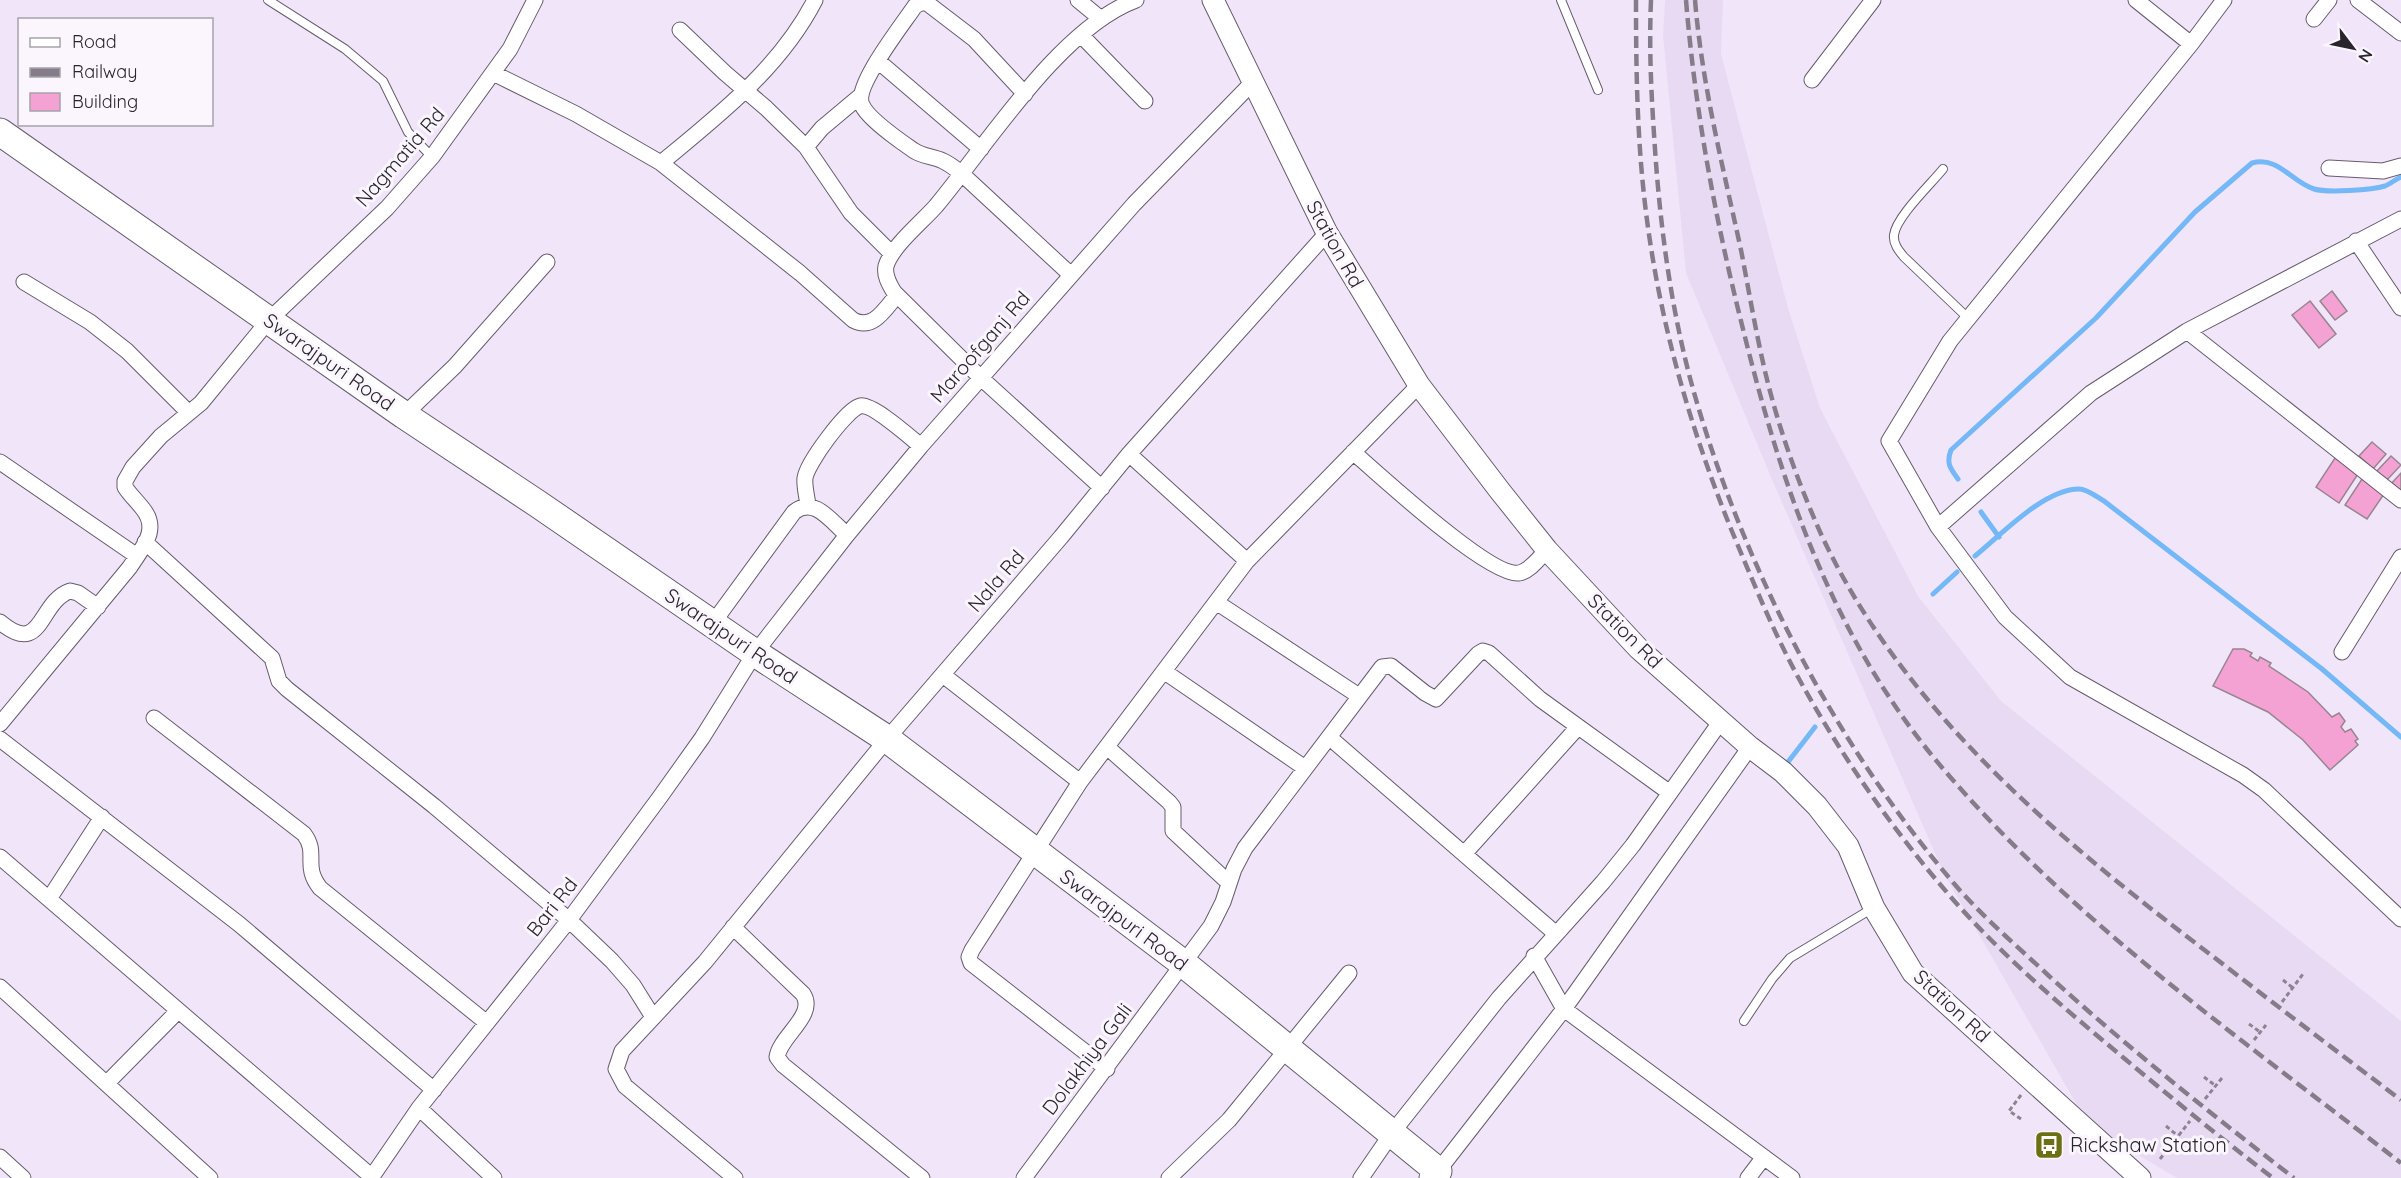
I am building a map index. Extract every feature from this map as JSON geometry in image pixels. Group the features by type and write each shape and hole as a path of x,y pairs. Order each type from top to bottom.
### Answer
{"highway":[{"name":"Swarajpuri Road","path":"0,132 404,415 755,653 887,739 1184,964 1392,1133 1436,1174"}],"street":[{"name":"Nagmatia Rd","path":"145,542 152,526 149,516 125,487 125,481 133,467 161,436 189,413 218,383 269,320 387,208 432,157 510,49 535,0"},
{"path":"1078,0 1101,19"},
{"path":"1102,488 981,378 897,295 887,279 885,268 892,254 962,174 1025,94 1081,35 1101,19 1136,0"},
{"name":"Station Rd","path":"1213,0 1327,233 1419,385 1547,550 1639,649 1750,747 1783,772 1823,814 1848,846 1874,908 1913,973 2140,1178"},
{"path":"1812,80 1873,0"},
{"path":"2136,0 2191,44"},
{"path":"2224,0 2191,44 1950,341 1889,441 1938,527 2005,617 2070,677 2243,775 2264,790 2401,919"},
{"path":"2313,19 2329,0"},
{"path":"2358,0 2401,33"},
{"path":"661,163 746,91 774,61 797,31 812,1"},
{"path":"806,147 822,128 859,97 878,61 915,6 921,3 927,3 974,39 1025,94"},
{"path":"680,30 806,147 851,213 892,254"},
{"path":"1081,35 1145,101"},
{"path":"878,61 981,149"},
{"path":"494,73 576,114 661,163 800,273 853,321 860,324 873,322 897,295"},
{"name":"Maroofganj Rd","path":"755,653 847,535 921,446 1134,204 1253,82"},
{"path":"859,97 868,114 913,150 925,157 943,161 962,174 1071,275"},
{"path":"2330,168 2383,171 2401,166"},
{"path":"1938,527 2091,393 2187,331 2401,219"},
{"name":"Nala Rd","path":"735,1178 625,1086 616,1069 622,1051 705,962 887,739 1129,454 1327,233"},
{"path":"2356,241 2401,308"},
{"path":"404,415 455,366 547,262"},
{"path":"24,282 90,322 127,351 189,413"},
{"path":"2187,331 2401,500"},
{"path":"1107,1069 971,963 969,957 972,950 1033,851 1080,782 1247,561 1419,385"},
{"path":"808,505 805,478 809,466 843,421 860,406 868,406 879,413 921,446"},
{"path":"1353,452 1446,531 1505,571 1518,573 1528,569 1547,550"},
{"path":"1129,454 1247,561"},
{"path":"0,462 137,556"},
{"path":"713,624 794,512 801,507 808,505 816,508 847,535"},
{"path":"0,724 98,606 137,556 145,542 272,658 279,681 287,689 434,806 569,920 633,985 653,1017"},
{"path":"2342,651 2401,557"},
{"path":"0,622 19,635 27,635 35,630 59,598 70,591 78,593 98,606"},
{"path":"1216,602 1359,696"},
{"name":"Dolakhiya Gali","path":"1024,1178 1211,926 1245,848 1382,667 1391,666 1436,699 1482,651 1494,657 1540,699 1578,727"},
{"name":"Bari Rd","path":"372,1177 419,1108 569,920 702,738 755,653"},
{"path":"1165,672 1305,768"},
{"path":"943,675 1080,782"},
{"path":"154,718 304,834 310,842 312,878 321,888 487,1023"},
{"path":"1361,1178 1392,1133 1534,956 1611,873 1721,721"},
{"path":"1464,854 1578,727 1670,793"},
{"path":"1329,737 1555,933"},
{"path":"0,740 247,931 434,1090"},
{"path":"1107,747 1169,802 1173,807 1173,831 1229,883"},
{"path":"1436,1174 1564,1009 1750,747"},
{"path":"49,899 102,817"},
{"path":"0,857 372,1177"},
{"path":"733,927 808,1001 807,1010 778,1049 777,1057 783,1065 922,1178"},
{"path":"1534,956 1564,1009 1792,1178"},
{"path":"1169,1178 1229,1120 1349,973"},
{"path":"0,987 210,1178"},
{"path":"107,1083 178,1011"},
{"path":"419,1108 494,1178"},
{"path":"0,1156 23,1178"},
{"path":"1748,1178 1764,1157"}],"lane":[{"path":"268,0 345,49 383,81 408,132 432,157"},
{"path":"1561,0 1598,90"},
{"path":"1944,169 1899,222 1894,235 1895,246 1969,319"},
{"path":"1744,1021 1772,979 1790,958 1874,908"}],"path":[{"path":"2282,1002 2303,974"},
{"path":"2283,980 2293,988"},
{"path":"2249,1024 2260,1032"},
{"path":"2254,1040 2266,1025"},
{"path":"2204,1077 2216,1086"},
{"path":"2205,1099 2222,1078"},
{"path":"2021,1119 2009,1111 2032,1081"},
{"path":"2160,1159 2190,1121"},
{"path":"2166,1126 2178,1137"}],"shaded area":[{"path":"1665,0 1723,0 1721,54 1788,308 1820,408 1918,596 2001,701 2401,1021 2401,1178 2177,1178 2089,1126 1944,874 1773,482 1686,273 1663,35"}],"building":[{"path":"2332,291 2347,311 2335,320 2320,301"},
{"path":"2310,301 2336,334 2319,348 2292,315"},
{"path":"2372,442 2386,454 2373,469 2359,456"},
{"path":"2391,456 2401,465 2386,481 2376,472"},
{"path":"2335,458 2358,474 2339,503 2316,487"},
{"path":"2401,473 2401,495 2390,485"},
{"path":"2362,479 2384,494 2367,519 2345,505"},
{"path":"2233,649 2244,649 2252,653 2250,656 2258,661 2260,657 2271,663 2269,666 2308,692 2332,717 2339,713 2345,721 2341,727 2345,732 2351,729 2358,739 2355,741 2358,745 2330,770 2303,740 2268,712 2213,686"}],"waterway":[{"path":"1958,479 1950,465 1951,450 2096,318 2195,212 2252,163 2270,163 2306,186 2329,191 2379,187 2401,177"},
{"path":"1975,556 2038,505 2066,491 2085,490 2104,501 2322,669 2401,737"},
{"path":"1981,512 1999,537"},
{"path":"1933,594 1957,572"},
{"path":"1788,762 1815,727"}],"railway":[{"path":"1636,0 1642,178 1651,246 1667,329 1689,410 1716,490 1763,604 1798,677 1831,734 1868,790 1929,871 1970,918 2034,981 2079,1020 2273,1178"},
{"path":"1651,0 1651,84 1654,134 1666,257 1676,318 1690,378 1735,514 1796,648 1832,712 1871,773 1913,832 1968,899 1990,922 2108,1028 2294,1178"},
{"path":"1686,0 1707,164 1732,285 1758,386 1794,503 1816,560 1842,616 1872,669 1906,721 1945,771 2049,880 2163,978 2401,1163"},
{"path":"1695,0 1698,32 1714,126 1773,403 1787,448 1812,513 1855,599 1896,659 1942,716 1992,770 2045,820 2158,914 2401,1100"}],"place":[{"name":"Rickshaw Station","path":"2049,1145"}]}
